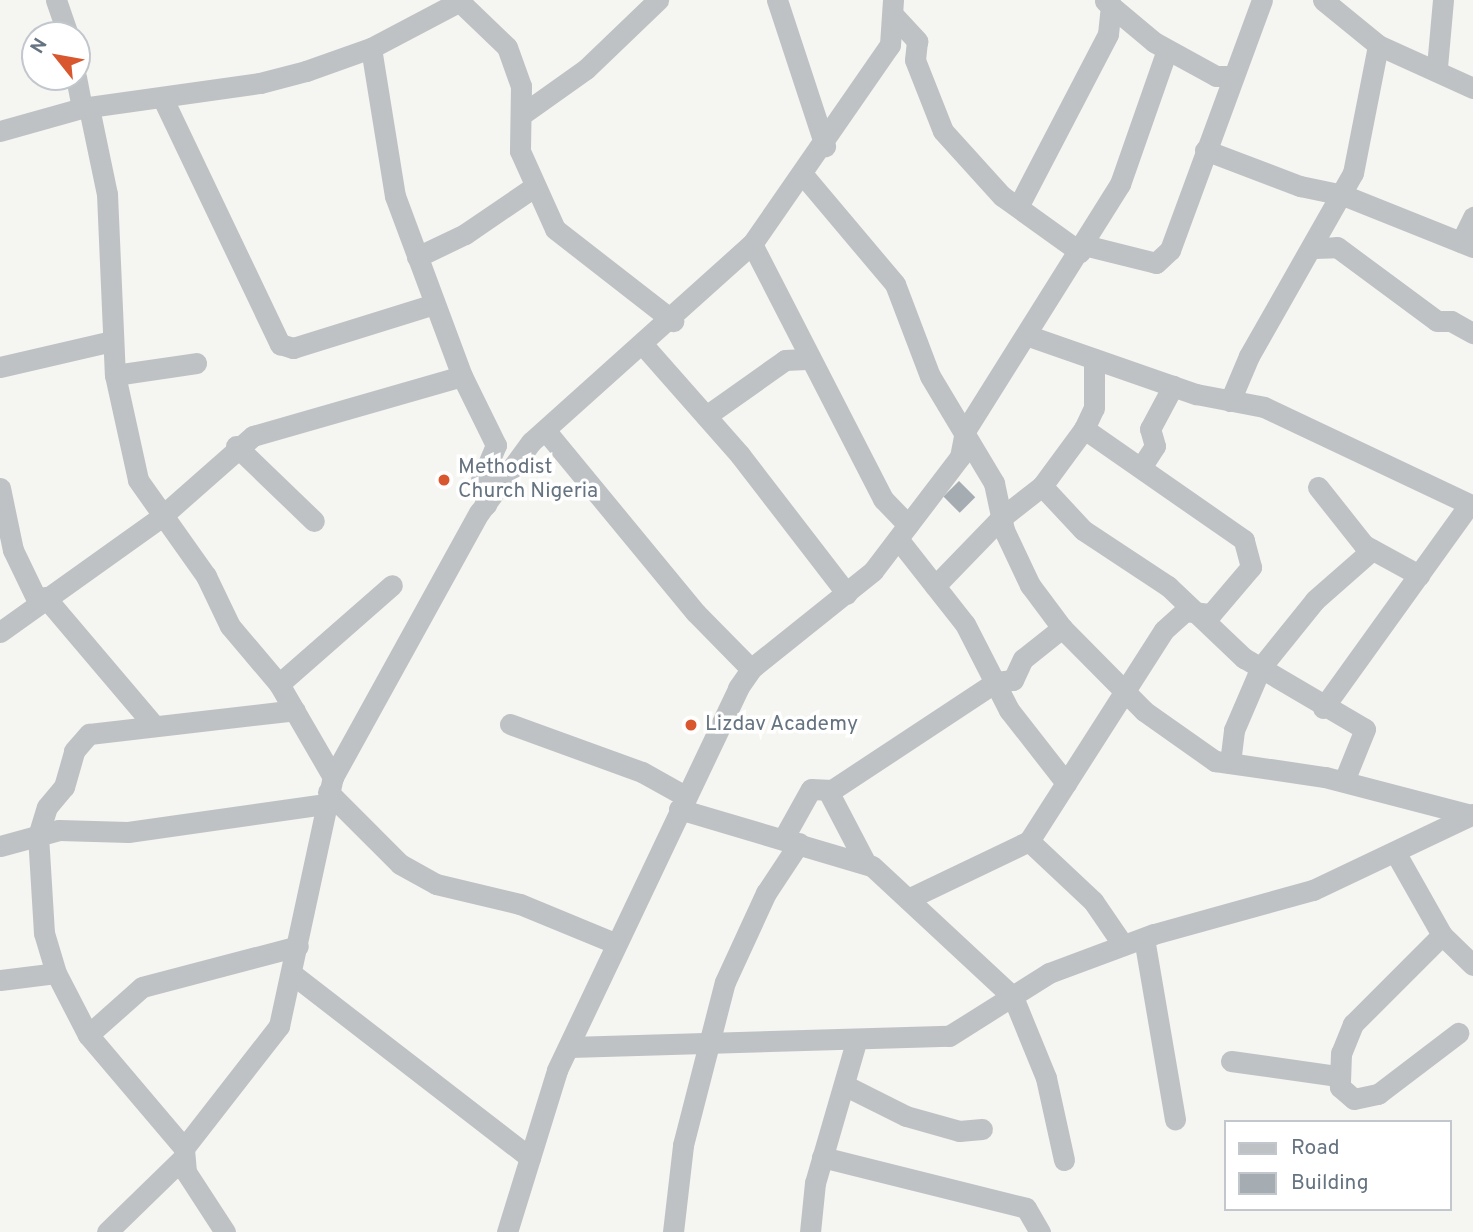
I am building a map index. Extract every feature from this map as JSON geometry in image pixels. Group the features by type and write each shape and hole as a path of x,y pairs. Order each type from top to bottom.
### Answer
{"street":[{"path":"56,0 63,21"},
{"path":"524,113 586,69 658,0"},
{"path":"777,0 825,146"},
{"path":"894,8 917,41 915,60 943,131 1018,207 1082,249 1147,262 1162,259 1205,150 1225,82 1262,0"},
{"path":"1323,0 1378,45 1437,67 1473,88"},
{"path":"1437,67 1443,0"},
{"path":"0,131 86,108 260,83 371,48 461,1 506,47 524,113 520,151 555,229 673,321"},
{"path":"1108,3 1167,50 1225,82"},
{"path":"1018,207 1108,34 1108,3"},
{"path":"111,1230 183,1154 279,1026 329,791 486,504 538,436 673,321 752,244 825,146 879,62 894,8"},
{"path":"1230,401 1249,356 1343,195 1378,45"},
{"path":"371,48 395,196 462,376 496,445 481,480 486,504"},
{"path":"507,1232 570,1047 612,942 751,669 847,594 903,532 960,457 965,431 1029,336 1120,184 1167,50"},
{"path":"879,62 900,54 915,60"},
{"path":"81,91 107,194 115,375 138,480 206,576 230,626 279,684 295,710 329,791 400,864 436,884 444,881 520,904 612,942"},
{"path":"163,99 280,344 293,348 434,304"},
{"path":"1205,150 1343,195 1467,245 1473,216"},
{"path":"804,176 895,284 930,376 994,482 1001,518 1030,585 1062,628 1121,689 1189,748 1230,763 1344,781 1472,814"},
{"path":"417,257 465,234 534,187"},
{"path":"1330,219 1337,247"},
{"path":"752,244 806,359 883,499 996,682 1066,783"},
{"path":"1314,248 1337,247 1437,321 1451,321 1473,333"},
{"path":"1029,336 1173,386 1265,407 1353,445 1471,505 1323,708"},
{"path":"0,367 112,341"},
{"path":"644,346 706,416 847,594"},
{"path":"706,416 785,360 806,359"},
{"path":"935,586 1001,518 1042,486 1084,429 1094,408 1094,359"},
{"path":"115,375 196,363"},
{"path":"0,632 162,517 236,446 278,427 462,376"},
{"path":"1142,466 1154,446 1150,429 1173,386"},
{"path":"908,899 1029,841 1121,689 1164,630 1192,611 1211,614 1251,567 1253,555 1244,540 1142,466 1084,429"},
{"path":"496,445 538,436"},
{"path":"538,436 751,669"},
{"path":"236,446 314,521"},
{"path":"1042,486 1083,530 1168,586 1192,611 1261,667 1323,708 1367,732 1344,781"},
{"path":"1318,487 1372,550 1419,575"},
{"path":"0,488 13,550 42,600 151,722"},
{"path":"1454,527 1473,539"},
{"path":"1230,763 1234,730 1261,667 1314,600 1372,550"},
{"path":"279,684 392,585"},
{"path":"673,1232 683,1145 734,960 791,841 808,792 828,792 996,682 1013,680 1034,648 1062,628"},
{"path":"225,1232 183,1154 88,1035 56,973 44,933 38,836 78,744 89,734 151,722 295,710"},
{"path":"510,724 642,772 682,802 791,841 864,860"},
{"path":"0,846 59,830 128,832 329,791"},
{"path":"828,792 864,860 1013,997 1046,1078 1065,1160"},
{"path":"570,1047 856,1042 949,1036 1049,973 1144,937 1313,890 1472,814"},
{"path":"1029,841 1093,901 1123,945"},
{"path":"1395,852 1442,935 1473,965"},
{"path":"1442,935 1353,1024 1338,1076 1347,1096 1365,1100 1405,1077 1458,1033"},
{"path":"1144,937 1175,1119"},
{"path":"88,1035 142,987 298,946"},
{"path":"0,980 56,973"},
{"path":"291,973 530,1158"},
{"path":"816,1231 822,1157 856,1042"},
{"path":"1231,1061 1338,1076"},
{"path":"844,1085 906,1116 959,1131 982,1129"},
{"path":"822,1157 1027,1209 1040,1232"}],"building":[{"path":"959,481 975,497 960,513 943,497"}],"place":[{"name":"Methodist Church Nigeria","path":"444,480"},
{"name":"Lizdav Academy","path":"691,725"}]}
